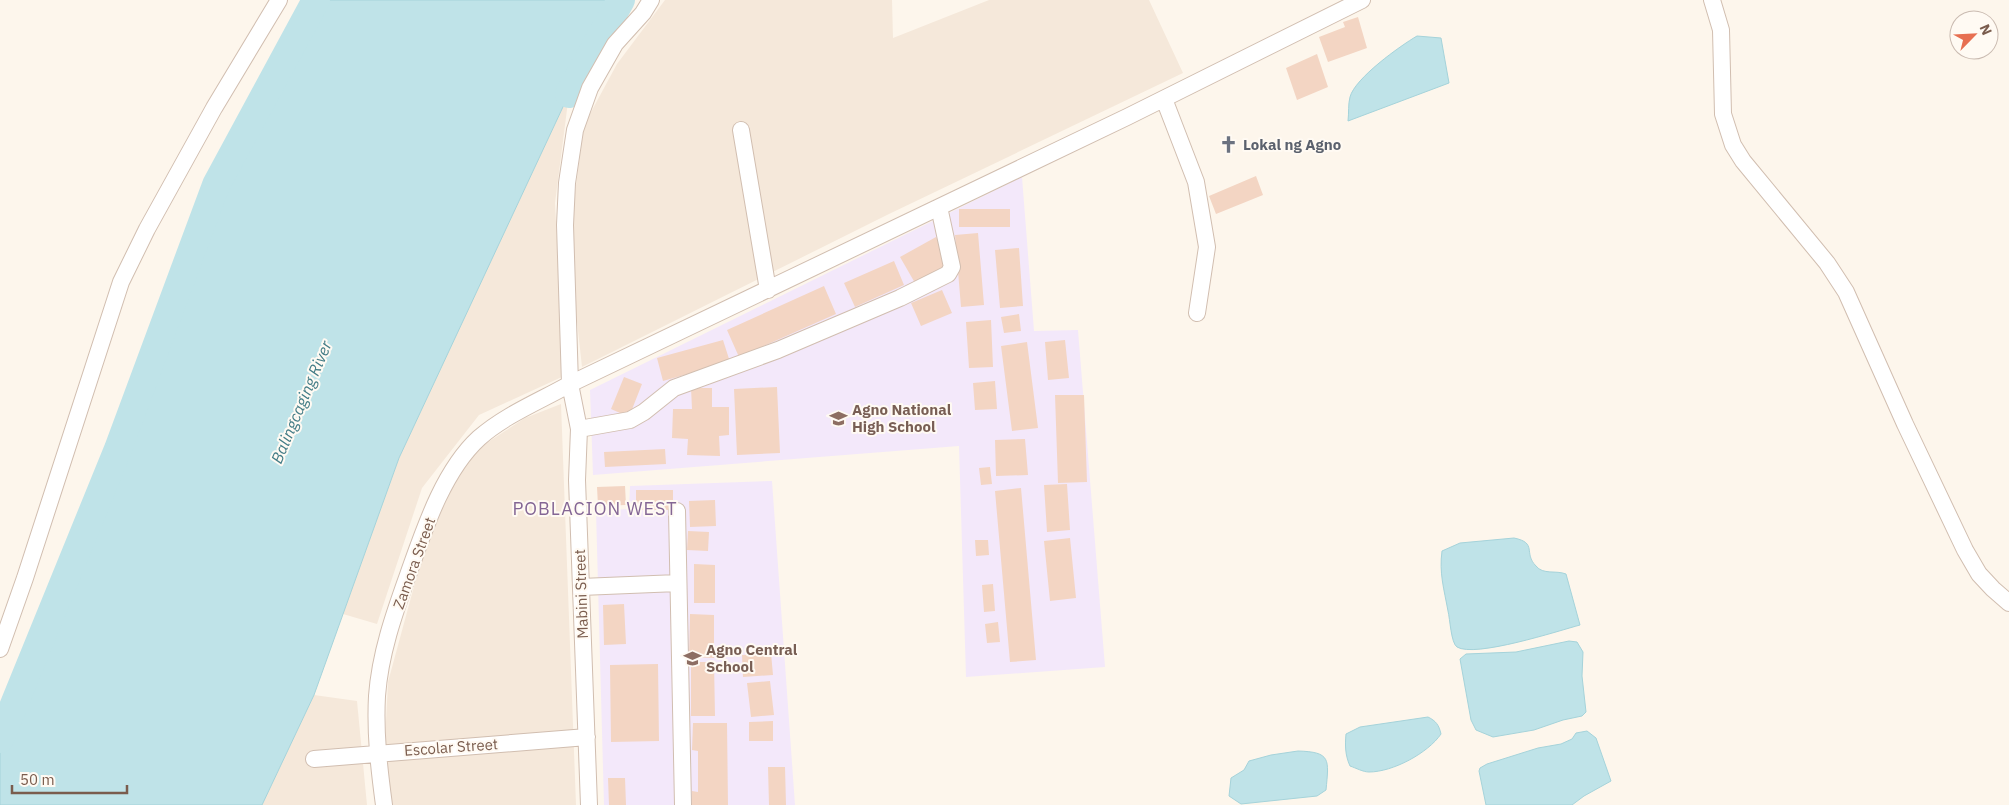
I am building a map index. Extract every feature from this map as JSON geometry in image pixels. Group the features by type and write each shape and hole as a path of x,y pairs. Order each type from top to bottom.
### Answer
{"street":[{"path":"0,649 28,569 121,282 147,229 214,108 279,0"},
{"name":"Mabini Street","path":"589,805 577,480 579,429 570,384 564,226 575,130 590,88 615,44 643,13 651,0"},
{"name":"Zamora Street","path":"384,805 377,753 377,695 388,634 425,528 446,484 466,452 493,427 570,384 1164,99 1362,0"},
{"path":"1712,0 1721,30 1723,114 1733,145 1743,161 1827,263 1846,292 1905,424 1965,550 1979,574 1992,589 2009,603"},
{"path":"1164,99 1196,182 1207,247 1197,313"},
{"path":"741,130 768,290"},
{"path":"579,429 630,420 674,388 778,350 900,298 948,274 952,267 939,207"},
{"path":"676,511 683,805"},
{"path":"581,587 678,583"},
{"name":"Escolar Street","path":"314,759 587,737"}],"shaded area":[{"path":"665,0 892,0 893,38 989,0 1149,0 1183,73 889,214 582,367 574,294 574,200 584,125 617,64"},
{"path":"569,94 555,203 564,376 479,415 422,488 377,624 343,614 399,458"},
{"name":"Agno National High School","path":"1022,177 1034,331 1078,330 1105,667 966,677 959,446 593,475 590,390"},
{"path":"561,404 576,805 390,805 384,761 388,682 419,568 455,477 482,446 525,418"},
{"name":"Agno Central School","path":"772,481 795,805 604,805 596,511 629,509 630,486"},
{"path":"314,695 357,701 367,805 262,805"}],"water":[{"name":"Balingcaging River","path":"316,0 621,0 569,94 399,458 314,695 262,805 0,805 0,739 118,449 216,185"},
{"path":"1417,36 1441,38 1449,83 1348,121 1350,97 1360,81 1400,47"},
{"path":"1514,538 1526,543 1532,561 1539,569 1566,574 1580,625 1498,646 1481,649 1457,647 1452,636 1442,581 1442,551 1460,543"},
{"path":"1569,641 1577,642 1583,652 1582,676 1586,712 1582,716 1534,730 1493,737 1476,730 1471,720 1460,659 1466,654 1516,652"},
{"path":"1428,717 1437,724 1441,734 1428,748 1419,754 1399,765 1378,771 1367,772 1350,766 1346,750 1346,734 1360,727"},
{"path":"1587,731 1596,738 1611,781 1572,805 1486,805 1480,768 1538,748 1561,744 1572,739 1576,733"},
{"path":"1298,751 1317,753 1325,759 1328,771 1326,790 1317,796 1241,804 1229,796 1231,778 1244,770 1249,761"}],"building":[{"path":"1358,17 1367,48 1328,62 1319,37 1345,27 1343,22"},
{"path":"1317,54 1328,87 1297,100 1286,68"},
{"path":"1256,176 1263,195 1216,214 1209,196"},
{"path":"959,209 1010,209 1010,227 959,227"},
{"path":"978,233 984,305 961,307 955,235"},
{"path":"936,237 950,263 915,283 900,257"},
{"path":"1019,248 1023,306 1000,308 995,250"},
{"path":"894,261 904,285 855,307 844,283"},
{"path":"824,286 836,314 739,357 727,330"},
{"path":"942,290 952,313 921,326 911,303"},
{"path":"1019,314 1021,331 1004,333 1001,317"},
{"path":"991,320 993,367 969,368 966,322"},
{"path":"723,340 730,362 663,381 657,358"},
{"path":"1065,340 1069,378 1048,380 1045,342"},
{"path":"1027,342 1038,428 1012,431 1001,346"},
{"path":"624,377 642,384 629,417 611,409"},
{"path":"995,381 997,409 975,410 973,383"},
{"path":"777,387 780,453 737,455 734,389"},
{"path":"691,388 712,388 712,407 729,407 729,435 719,436 720,456 687,455 688,439 672,438 673,409 692,409"},
{"path":"1055,395 1084,395 1087,482 1058,483"},
{"path":"1025,439 1028,475 996,476 995,440"},
{"path":"665,449 666,464 605,467 604,452"},
{"path":"990,467 992,484 981,485 979,468"},
{"path":"1067,484 1070,530 1047,532 1044,485"},
{"path":"625,486 626,505 598,506 597,487"},
{"path":"1021,488 1036,660 1010,662 995,491"},
{"path":"636,490 673,490 673,510 636,510"},
{"path":"715,500 716,526 690,527 689,501"},
{"path":"688,531 709,532 708,551 687,550"},
{"path":"1070,538 1076,598 1050,601 1044,541"},
{"path":"975,540 988,540 989,555 976,556"},
{"path":"694,564 715,565 715,603 694,603"},
{"path":"993,584 995,611 984,612 982,585"},
{"path":"624,604 626,644 604,645 603,605"},
{"path":"690,614 714,615 714,658 689,657"},
{"path":"998,622 1000,642 987,643 985,624"},
{"path":"771,653 773,675 743,677 742,655"},
{"path":"691,662 714,662 715,716 691,716"},
{"path":"658,664 659,741 611,742 610,665"},
{"path":"770,681 774,715 751,717 747,683"},
{"path":"773,721 773,741 749,741 749,722"},
{"path":"693,723 727,723 728,805 692,805 692,791 698,792 698,751 692,750"},
{"path":"768,767 785,767 786,805 769,805"},
{"path":"608,778 625,778 626,805 609,805"}],"waterway":[{"path":"0,739 118,449 216,185 316,0"},
{"path":"569,94 621,0"}],"place":[{"name":"Lokal ng Agno","path":"1229,144"},
{"name":"Agno National High School","path":"838,418"},
{"name":"Agno Central School","path":"692,658"}],"district":[{"name":"POBLACION WEST","path":"595,508"}]}
